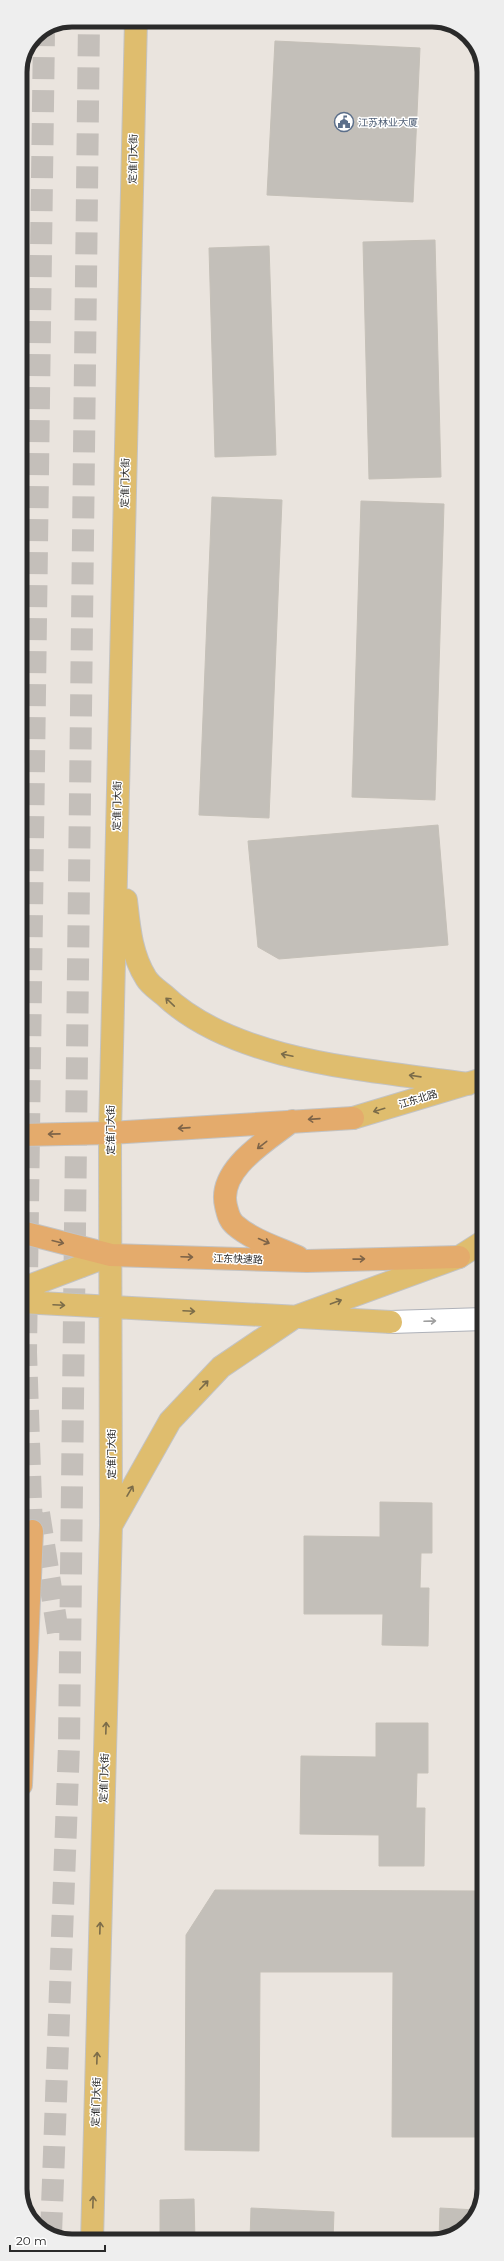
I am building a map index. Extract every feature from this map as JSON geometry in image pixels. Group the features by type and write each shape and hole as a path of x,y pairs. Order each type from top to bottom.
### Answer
{"highway":[{"path":"27,1135 110,1133 353,1118"},
{"path":"292,1121 243,1160 232,1173 225,1202 229,1218 237,1227 246,1233 307,1261"},
{"name":"江东快速路","path":"27,1234 111,1255 307,1261 459,1257"},
{"path":"27,1646 32,1531"}],"main road":[{"name":"定淮门大街","path":"92,2234 111,1525 110,1133 136,27"},
{"path":"116,831 132,945 146,979 180,1011 226,1035 266,1050 320,1062 476,1082"},
{"name":"江东北路","path":"353,1118 476,1082"},
{"path":"111,1525 170,1421 221,1367 295,1317 459,1257 477,1245"},
{"path":"27,1287 111,1255"},
{"path":"27,1302 391,1322 477,1319"}],"building":[{"name":"江苏林业大厦","path":"275,41 420,48 413,202 267,195"},
{"path":"435,240 441,477 369,479 363,242"},
{"path":"269,246 276,455 215,457 209,248"},
{"path":"212,497 282,500 269,818 199,815"},
{"path":"361,501 444,504 435,800 352,797"},
{"path":"438,825 448,945 279,959 258,947 248,841"},
{"path":"380,1502 432,1503 432,1553 421,1553 420,1588 429,1588 428,1646 382,1645 383,1614 304,1614 304,1536 380,1537"},
{"path":"376,1723 428,1723 428,1773 417,1773 416,1808 425,1808 424,1866 379,1866 379,1835 300,1834 301,1756 376,1757"},
{"path":"215,1890 477,1891 477,2137 392,2137 393,1972 260,1972 259,2151 185,2150 186,1935"},
{"path":"194,2199 195,2234 160,2234 160,2200"},
{"path":"251,2208 334,2212 333,2234 250,2234"},
{"path":"440,2208 472,2210 464,2221 449,2231 439,2233"}],"tunnel":[{"path":"51,2229 69,1745 89,27"},
{"path":"27,1279 44,37"},
{"path":"27,1382 32,1531"},
{"path":"39,1513 59,1639"}],"place":[{"name":"江苏林业大厦","path":"344,122"}]}
